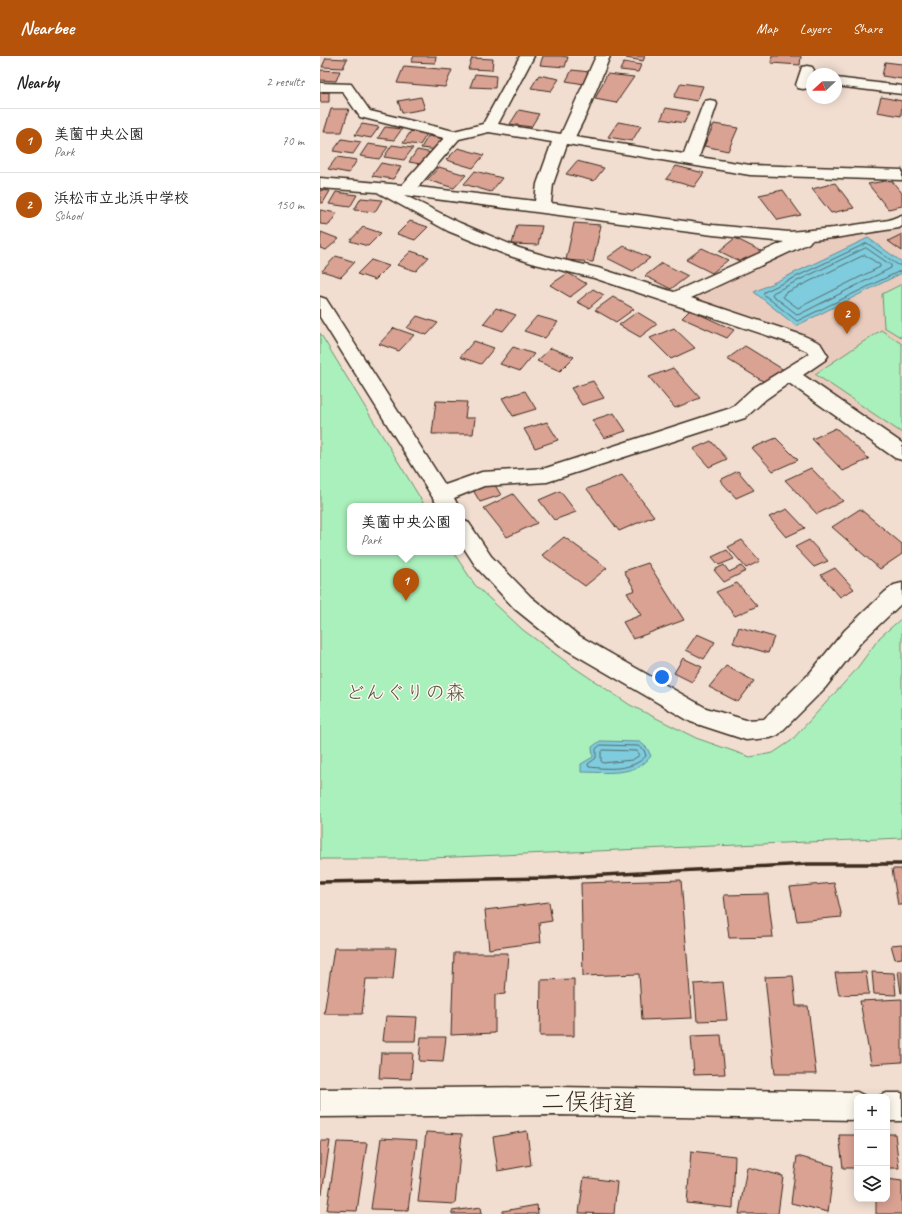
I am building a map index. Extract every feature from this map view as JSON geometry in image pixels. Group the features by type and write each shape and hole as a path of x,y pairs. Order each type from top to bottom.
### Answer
{"street":[{"path":"489,127 527,56"},
{"path":"543,207 545,184 563,139 579,113 603,56"},
{"path":"842,83 902,90"},
{"path":"320,87 346,87 365,114 454,136 489,127 750,170 902,175"},
{"path":"690,160 710,104"},
{"path":"406,190 454,136"},
{"path":"320,183 406,190 713,230 789,237 834,233 892,224 902,220"},
{"path":"320,303 445,500 482,479 547,475 738,413 760,394 819,356 814,347 796,339 587,270 533,258 493,243 426,214 379,187"},
{"path":"675,298 812,235"},
{"path":"789,374 902,453"},
{"path":"465,533 484,562 523,603 570,641 699,715 746,730 770,728 817,681 853,636 902,592"},
{"name":"二俣街道","path":"320,1102 556,1101 854,1106"},
{"path":"890,1107 902,1107"}],"shaded area":[{"path":"902,227 902,447 801,377 802,371 827,358 819,344 694,302 691,296 809,240"}],"green space":[{"path":"902,284 902,338 884,327 882,294"},
{"path":"881,330 902,344 902,433 815,374"},
{"name":"どんぐりの森","path":"320,333 423,503 347,503 347,555 455,555 475,585 523,630 572,666 630,705 696,738 750,757 773,753 791,741 855,671 880,637 902,618 902,838 407,859 320,859"}],"water":[{"path":"868,238 902,262 902,273 796,326 754,292"},
{"path":"600,741 640,742 647,748 651,756 645,763 628,770 619,772 581,772 581,764 593,757 592,747"}],"building":[{"path":"414,56 436,56 435,63 411,62"},
{"path":"543,56 568,57 565,67 540,65"},
{"path":"627,56 645,56 643,61 626,58"},
{"path":"772,56 801,56 800,65 771,63"},
{"path":"326,58 347,59 343,68 322,67"},
{"path":"472,58 493,59 492,70 468,69"},
{"path":"624,62 641,65 638,72 620,70"},
{"path":"885,62 902,64 902,79 882,76"},
{"path":"404,66 452,70 445,87 397,83"},
{"path":"320,70 340,71 336,81 320,80"},
{"path":"572,70 590,72 584,84 566,81"},
{"path":"475,74 496,76 495,88 470,87"},
{"path":"607,74 634,77 616,103 595,99"},
{"path":"539,75 559,79 551,91 531,88"},
{"path":"681,83 703,86 697,101 674,97"},
{"path":"329,92 329,102 320,102 320,93"},
{"path":"421,97 425,109 402,113 398,101"},
{"path":"881,97 902,101 901,116 877,112"},
{"path":"666,108 689,112 684,123 661,119"},
{"path":"331,109 349,109 342,132 324,132"},
{"path":"519,110 539,114 531,127 510,124"},
{"path":"618,122 641,126 632,141 608,137"},
{"path":"362,124 379,127 371,138 355,135"},
{"path":"714,124 738,128 728,151 704,146"},
{"path":"385,127 402,129 394,140 378,138"},
{"path":"411,131 427,134 420,145 403,143"},
{"path":"428,136 445,139 438,150 421,148"},
{"path":"342,139 361,142 353,154 333,151"},
{"path":"368,144 388,147 379,159 360,156"},
{"path":"392,145 413,148 404,160 384,157"},
{"path":"458,148 484,155 473,168 446,160"},
{"path":"417,150 433,153 426,165 409,162"},
{"path":"337,157 357,160 349,173 328,169"},
{"path":"577,161 604,168 594,181 566,174"},
{"path":"381,163 401,167 393,179 372,176"},
{"path":"676,166 704,173 694,187 666,179"},
{"path":"439,167 466,175 454,188 427,180"},
{"path":"475,171 502,178 491,192 464,184"},
{"path":"891,180 902,193 902,206 888,209 868,184"},
{"path":"835,183 854,208 831,213 812,189"},
{"path":"320,190 330,191 323,203 320,203"},
{"path":"783,190 801,215 778,220 759,195"},
{"path":"336,192 357,195 350,207 329,204"},
{"path":"361,198 382,200 375,212 354,210"},
{"path":"320,210 337,213 329,225 320,224"},
{"path":"410,221 428,227 415,240 397,234"},
{"path":"574,223 601,225 593,262 566,260"},
{"path":"517,225 542,226 538,245 512,244"},
{"path":"363,227 381,233 368,246 350,241"},
{"path":"321,232 339,239 326,250 320,248"},
{"path":"902,234 902,251 888,241"},
{"path":"735,238 761,251 745,264 719,251"},
{"path":"624,246 650,258 633,271 607,258"},
{"path":"702,248 728,260 712,273 686,260"},
{"path":"411,251 429,257 416,271 397,265"},
{"path":"336,256 355,262 341,277 322,271"},
{"path":"371,260 389,266 375,280 357,274"},
{"path":"662,263 688,276 671,289 645,276"},
{"path":"568,273 587,284 570,297 550,285"},
{"path":"593,289 604,295 589,308 577,302"},
{"path":"613,297 634,309 616,322 595,310"},
{"path":"496,308 516,315 503,331 483,324"},
{"path":"690,310 734,330 727,338 682,318"},
{"path":"637,312 657,324 640,337 619,325"},
{"path":"417,316 438,323 427,335 407,328"},
{"path":"537,316 558,322 545,338 524,331"},
{"path":"394,328 414,335 399,351 379,344"},
{"path":"674,328 695,348 671,359 650,338"},
{"path":"474,341 494,348 481,364 460,357"},
{"path":"745,346 784,370 766,383 727,359"},
{"path":"513,347 534,354 520,371 500,364"},
{"path":"551,348 574,357 560,371 537,361"},
{"path":"673,368 700,398 675,408 649,377"},
{"path":"593,381 604,398 582,405 571,388"},
{"path":"525,391 536,409 513,416 502,398"},
{"path":"436,401 467,402 465,418 475,418 473,434 432,434"},
{"path":"614,413 626,431 604,438 592,420"},
{"path":"547,422 558,440 535,448 524,429"},
{"path":"836,428 869,459 843,471 812,439"},
{"path":"776,438 798,460 773,471 752,448"},
{"path":"711,441 727,459 709,467 693,449"},
{"path":"811,468 843,501 817,514 785,480"},
{"path":"738,471 754,490 736,498 720,480"},
{"path":"622,475 654,516 619,531 587,489"},
{"path":"493,482 501,495 480,502 473,490"},
{"path":"560,491 576,512 554,520 539,500"},
{"path":"513,494 537,523 507,537 484,508"},
{"path":"787,509 805,528 786,537 769,517"},
{"path":"860,509 902,544 902,554 880,569 832,527"},
{"path":"564,537 607,568 585,586 542,555"},
{"path":"742,540 760,561 746,568 728,547"},
{"path":"809,540 828,561 814,567 795,547"},
{"path":"727,550 734,559 719,565 712,557"},
{"path":"648,563 684,620 633,639 623,622 641,615 627,593 635,590 624,571"},
{"path":"724,565 729,572 741,566 746,571 724,582 714,570"},
{"path":"835,568 854,589 840,597 821,575"},
{"path":"737,583 757,606 735,616 716,592"},
{"path":"739,627 774,637 768,653 733,643"},
{"path":"697,634 715,642 704,659 686,650"},
{"path":"683,658 702,667 692,682 674,673"},
{"path":"726,666 754,681 738,702 709,687"},
{"path":"892,869 902,869 902,905 898,905"},
{"path":"681,880 692,1018 642,1020 639,974 583,976 581,883"},
{"path":"834,883 842,917 797,921 790,887"},
{"path":"768,894 773,937 729,938 724,895"},
{"path":"549,902 552,921 539,923 541,942 489,949 485,910"},
{"path":"902,944 902,958 895,959 891,945"},
{"path":"334,948 396,948 393,979 366,979 362,1014 324,1014"},
{"path":"454,953 508,953 505,994 495,995 495,1033 451,1035"},
{"path":"898,971 902,971 902,993 901,993"},
{"path":"866,972 869,994 839,995 835,973"},
{"path":"872,972 894,973 896,995 874,994"},
{"path":"793,976 796,1006 808,1006 816,1074 775,1074 765,977"},
{"path":"574,979 574,1036 540,1036 541,980"},
{"path":"723,982 727,1020 697,1021 694,984"},
{"path":"902,999 902,1062 871,1064 860,1001"},
{"path":"386,1016 417,1017 415,1041 383,1041"},
{"path":"721,1035 725,1074 694,1075 691,1036"},
{"path":"421,1037 446,1037 443,1062 419,1061"},
{"path":"381,1053 413,1053 411,1079 379,1078"},
{"path":"527,1131 531,1165 498,1171 493,1137"},
{"path":"426,1132 462,1134 455,1204 418,1202"},
{"path":"890,1134 895,1134 899,1168 890,1168"},
{"path":"839,1135 854,1135 854,1168 843,1168"},
{"path":"381,1138 417,1140 408,1210 371,1209"},
{"path":"320,1141 330,1141 322,1194 320,1194"},
{"path":"337,1142 367,1143 357,1211 327,1210"},
{"path":"691,1151 735,1156 733,1208 687,1203"},
{"path":"797,1156 834,1166 828,1212 791,1203"},
{"path":"747,1167 783,1176 778,1214 739,1214"},
{"path":"584,1177 617,1182 614,1214 579,1213"},
{"path":"890,1179 902,1181 902,1214 876,1214 876,1202 890,1202"},
{"path":"537,1205 538,1214 503,1214 503,1211"},
{"path":"481,1207 482,1214 452,1214 452,1211"}],"railway":[{"path":"320,882 548,878 808,864 902,864"}],"place":[{"name":"浜松市立北浜中学校","path":"847,334"},
{"name":"美薗中央公園","path":"406,601"}]}
